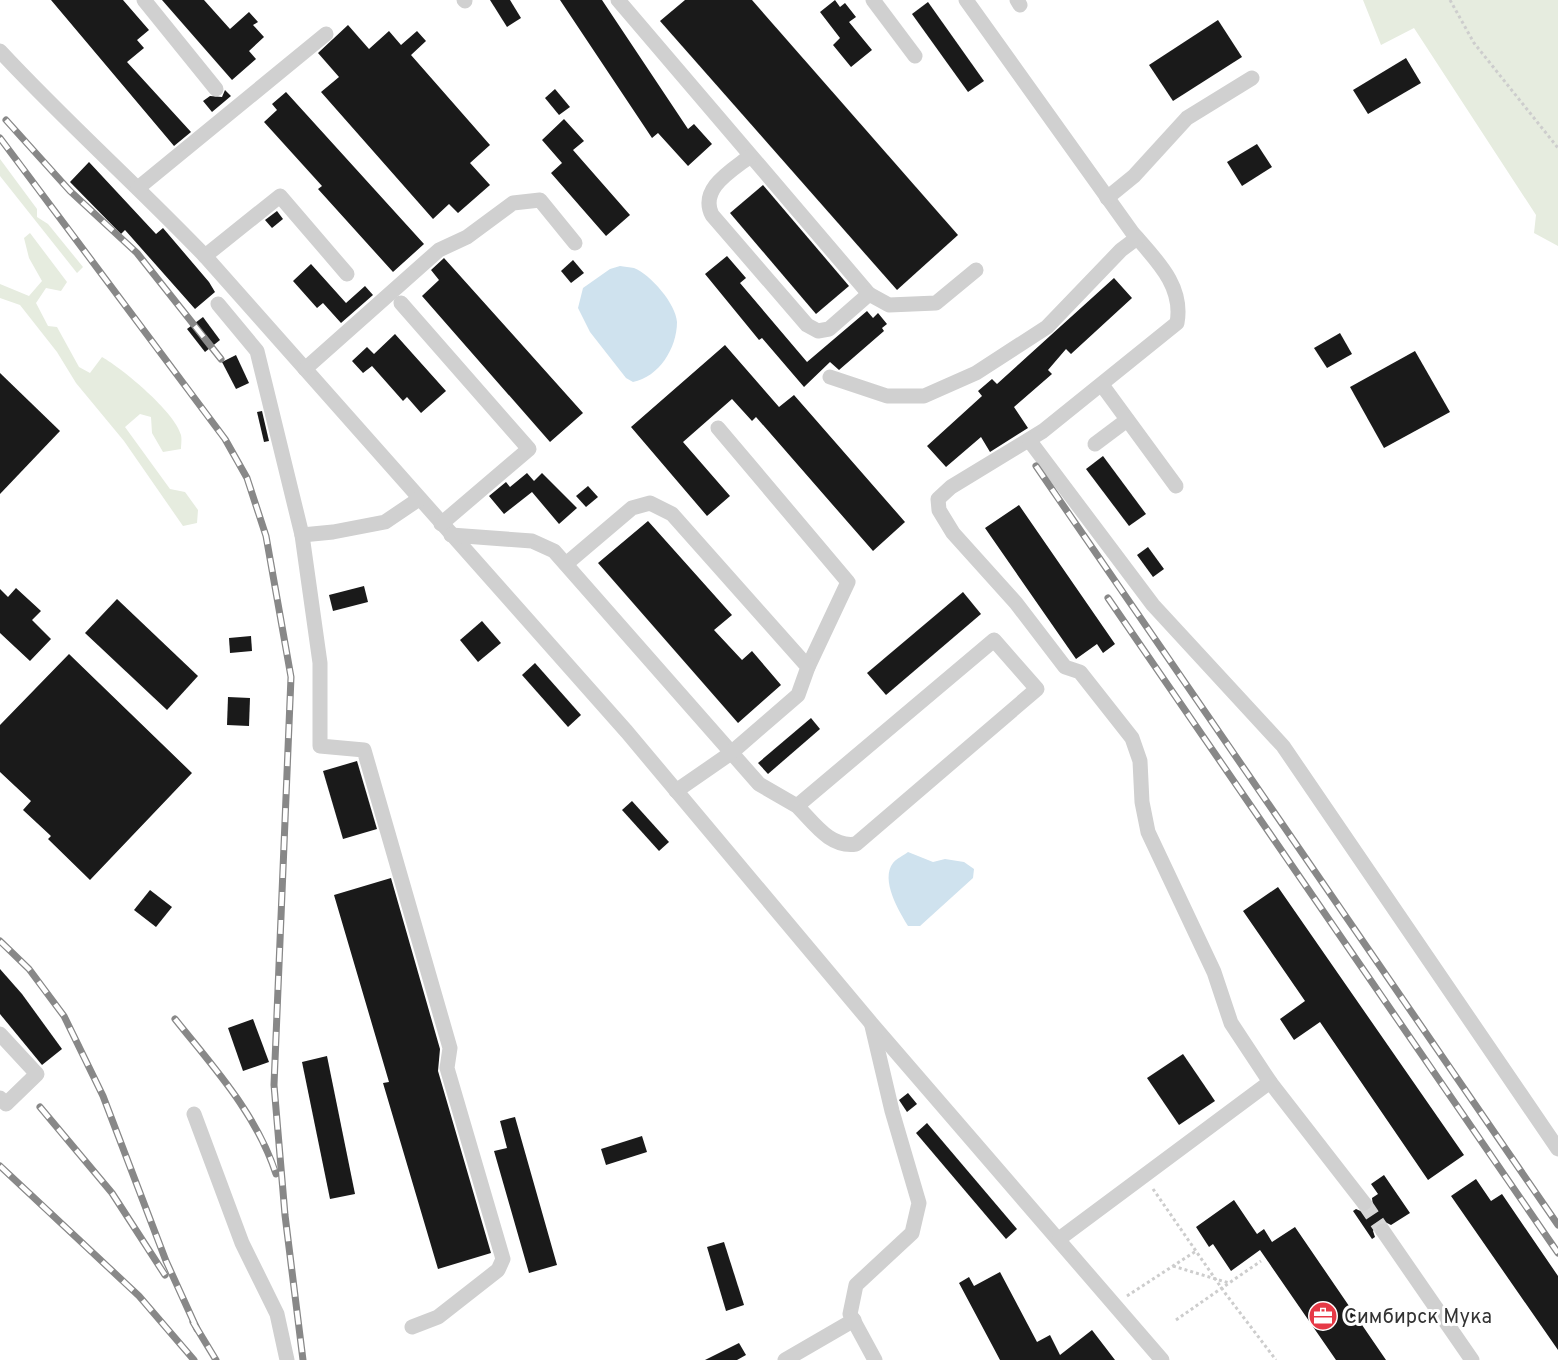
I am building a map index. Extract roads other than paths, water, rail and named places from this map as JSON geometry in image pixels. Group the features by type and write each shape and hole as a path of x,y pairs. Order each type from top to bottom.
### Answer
{"street":[{"path":"144,0 216,89"},
{"path":"618,0 749,157 869,294 889,305 936,303 976,270"},
{"path":"873,0 915,56"},
{"path":"966,0 1107,198 1162,268 1175,289 1179,312 1177,323 1102,385 1029,440 951,487 938,499 939,510 953,533 1016,603 1065,667 1080,672 1132,738 1140,760 1142,802 1148,832 1214,972 1232,1023 1270,1082 1364,1203"},
{"path":"138,188 326,34"},
{"path":"0,51 77,131 138,188 205,256 676,791 871,1023 1162,1360"},
{"path":"1107,198 1134,176 1187,118 1252,78"},
{"path":"749,157 719,181 710,194 708,206 712,215 807,325 818,331 829,329 869,294"},
{"path":"205,256 280,196 346,274"},
{"path":"305,369 439,250 467,237 513,203 540,200 575,243"},
{"path":"830,377 887,396 924,396 976,373 1047,327 1121,250 1137,238"},
{"path":"401,303 529,448 446,530"},
{"path":"218,304 259,357 302,535 320,663 320,746 364,750 450,1048 447,1068 503,1259 498,1270 438,1317 412,1327"},
{"path":"1102,385 1176,486"},
{"path":"1095,444 1127,420"},
{"path":"676,791 731,753 798,695 808,667 848,582 718,428"},
{"path":"1029,440 1153,604 1283,746 1558,1149"},
{"path":"302,535 333,532 385,522 419,499"},
{"path":"566,564 632,508 650,503 672,514 808,667"},
{"path":"446,530 532,541 554,551 759,784 797,806 831,839 844,846 856,844 1037,689 994,640 797,806"},
{"path":"871,1023 892,1111 919,1203 912,1233 856,1285 850,1314 875,1360"},
{"path":"0,1034 37,1074 6,1104 0,1098"},
{"path":"1059,1239 1270,1082"},
{"path":"194,1114 242,1243 277,1314 287,1360"},
{"path":"1383,1231 1472,1360"},
{"path":"785,1360 854,1320"}],"water":[{"path":"620,266 634,268 655,283 672,307 677,322 674,342 665,360 651,374 633,382 626,378 590,332 578,308 583,288 610,269"},
{"path":"908,852 933,862 945,859 964,862 974,869 973,878 920,926 908,926 896,904 890,886 890,870 893,863"}],"tunnel":[{"path":"1364,1203 1383,1231"}],"railway":[{"path":"6,120 70,191 137,253 221,359"},
{"path":"0,138 225,439 247,478 266,536 291,677 274,1085 285,1215 303,1360"},
{"path":"1036,466 1558,1225"},
{"path":"1108,598 1558,1253"},
{"path":"0,941 29,969 64,1016 103,1096 166,1261 197,1329"},
{"path":"175,1019 219,1073 246,1111 268,1152 276,1174"},
{"path":"40,1107 112,1193 165,1275"},
{"path":"0,1166 139,1296 194,1360"},
{"path":"193,1322 216,1360"}],"place":[{"name":"Симбирск Мука","path":"1323,1316"}]}
